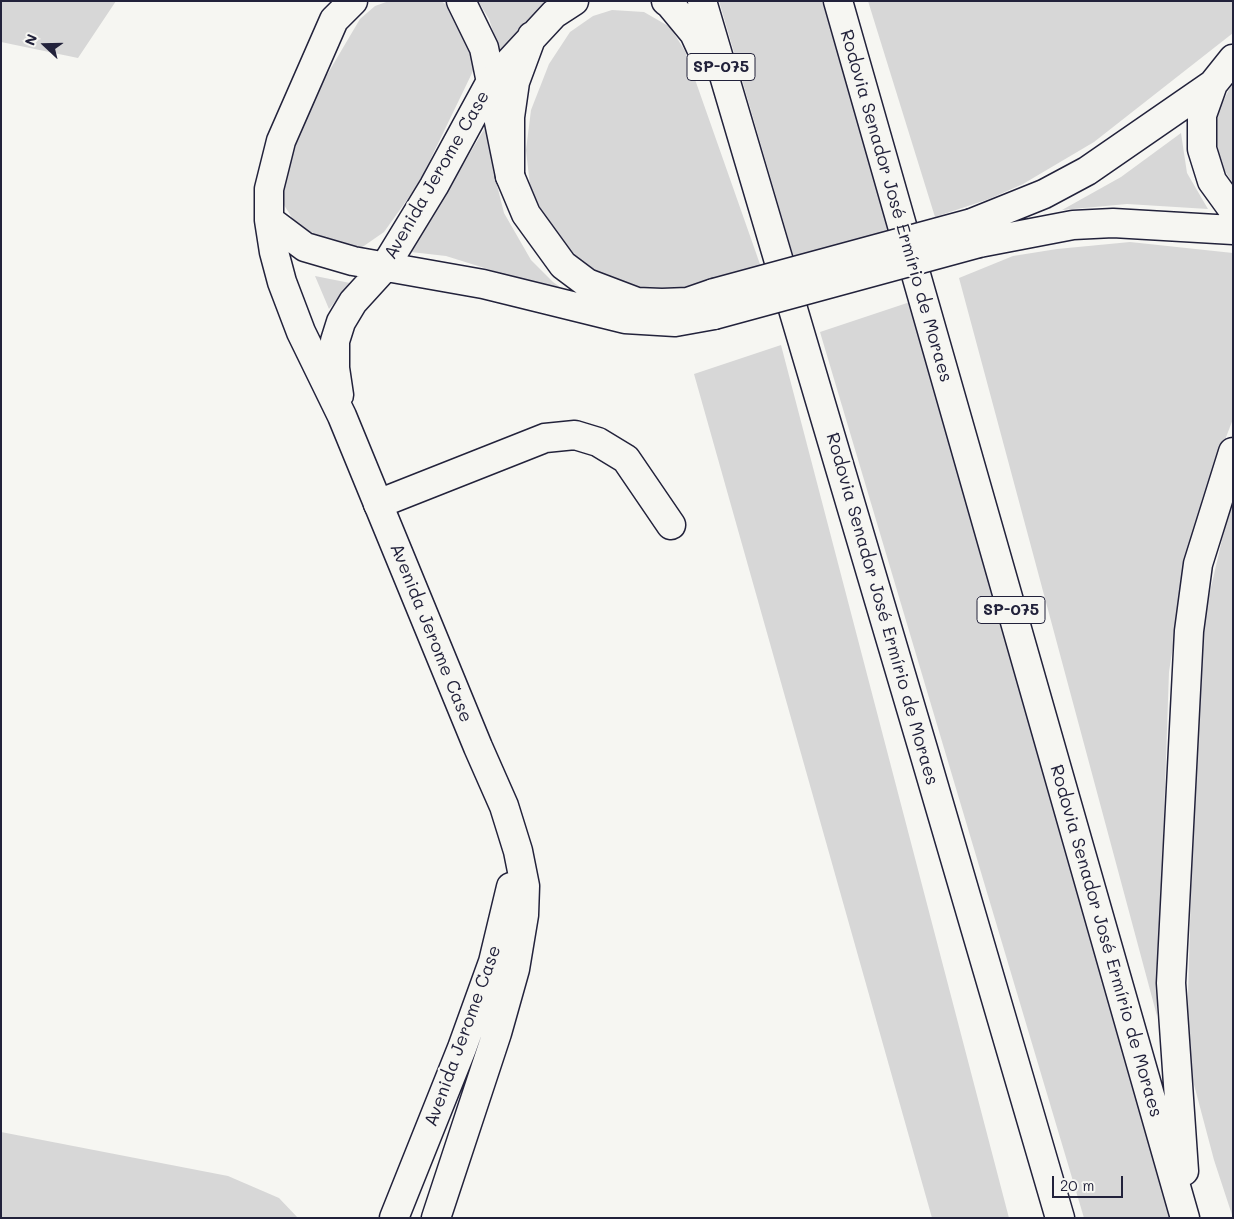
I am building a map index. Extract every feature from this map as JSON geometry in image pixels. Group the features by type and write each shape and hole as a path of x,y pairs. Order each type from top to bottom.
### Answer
{"main road":[{"name":"Avenida Jerome Case","path":"461,1 484,48 510,176 526,214 563,265 587,283 636,302 714,304"},
{"path":"490,83 554,14 574,1"},
{"path":"666,1 694,33 741,133"},
{"name":"Rodovia Senador José Ermírio de Moraes","path":"702,1 1060,1218"},
{"name":"Rodovia Senador José Ermírio de Moraes","path":"838,1 1186,1218"},
{"name":"Avenida Jerome Case","path":"343,7 281,141 269,189 269,220 274,252 282,282 301,332 342,416 474,738 504,806 518,851 525,886 524,915 515,969 497,1033 436,1218"},
{"path":"510,176 510,117 515,82 532,36"},
{"path":"1233,59 1214,84 1202,115 1202,149 1212,182 1233,210"},
{"name":"Avenida Jerome Case","path":"342,416 335,368 335,341 341,322 353,302 384,268 434,186 490,83"},
{"path":"975,233 1087,171 1214,84"},
{"name":"Avenida Jerome Case","path":"269,220 304,247 353,262 483,284 625,320 675,322 714,304"},
{"path":"714,304 975,233 1113,223 1233,230"},
{"path":"378,504 545,438 575,435 598,442 626,459 671,525"},
{"path":"1186,1218 1171,984 1189,632 1198,564 1233,452"},
{"name":"Avenida Jerome Case","path":"394,1218 462,1048 493,962 509,902 518,851"}],"shaded area":[{"path":"1,1 116,1 78,58 1,42"},
{"path":"389,1 441,1 459,14 473,46 473,71 419,183 384,232 361,248 323,246 301,232 284,205 282,179 318,90 360,19 375,6"},
{"path":"478,1 546,1 496,63 495,37 489,19"},
{"path":"719,1 822,1 889,230 794,258"},
{"path":"868,1 1233,1 1233,33 1094,142 1023,184 989,199 935,217"},
{"path":"612,10 644,12 670,27 685,51 762,270 699,290 638,291 606,279 573,256 547,222 530,186 526,150 531,110 549,64 570,32 593,16"},
{"path":"1233,82 1233,183 1222,167 1215,139 1218,111"},
{"path":"489,121 493,169 504,213 531,260 553,282 571,295 446,256 411,252"},
{"path":"1181,133 1187,173 1208,209 1127,204 1062,210 1121,177"},
{"path":"1130,242 1233,253 1233,419 1202,500 1185,568 1169,672 1157,1016 959,278 1013,256 1057,249"},
{"path":"315,276 350,283 329,309"},
{"path":"910,302 1175,1218 1084,1218 820,332"},
{"path":"781,345 1009,1218 932,1218 694,374"},
{"path":"1233,504 1233,1218 1214,1160 1192,1077 1187,1029 1197,681 1205,613 1225,527"},
{"path":"1,1132 228,1176 279,1198 298,1218 1,1218"}]}
